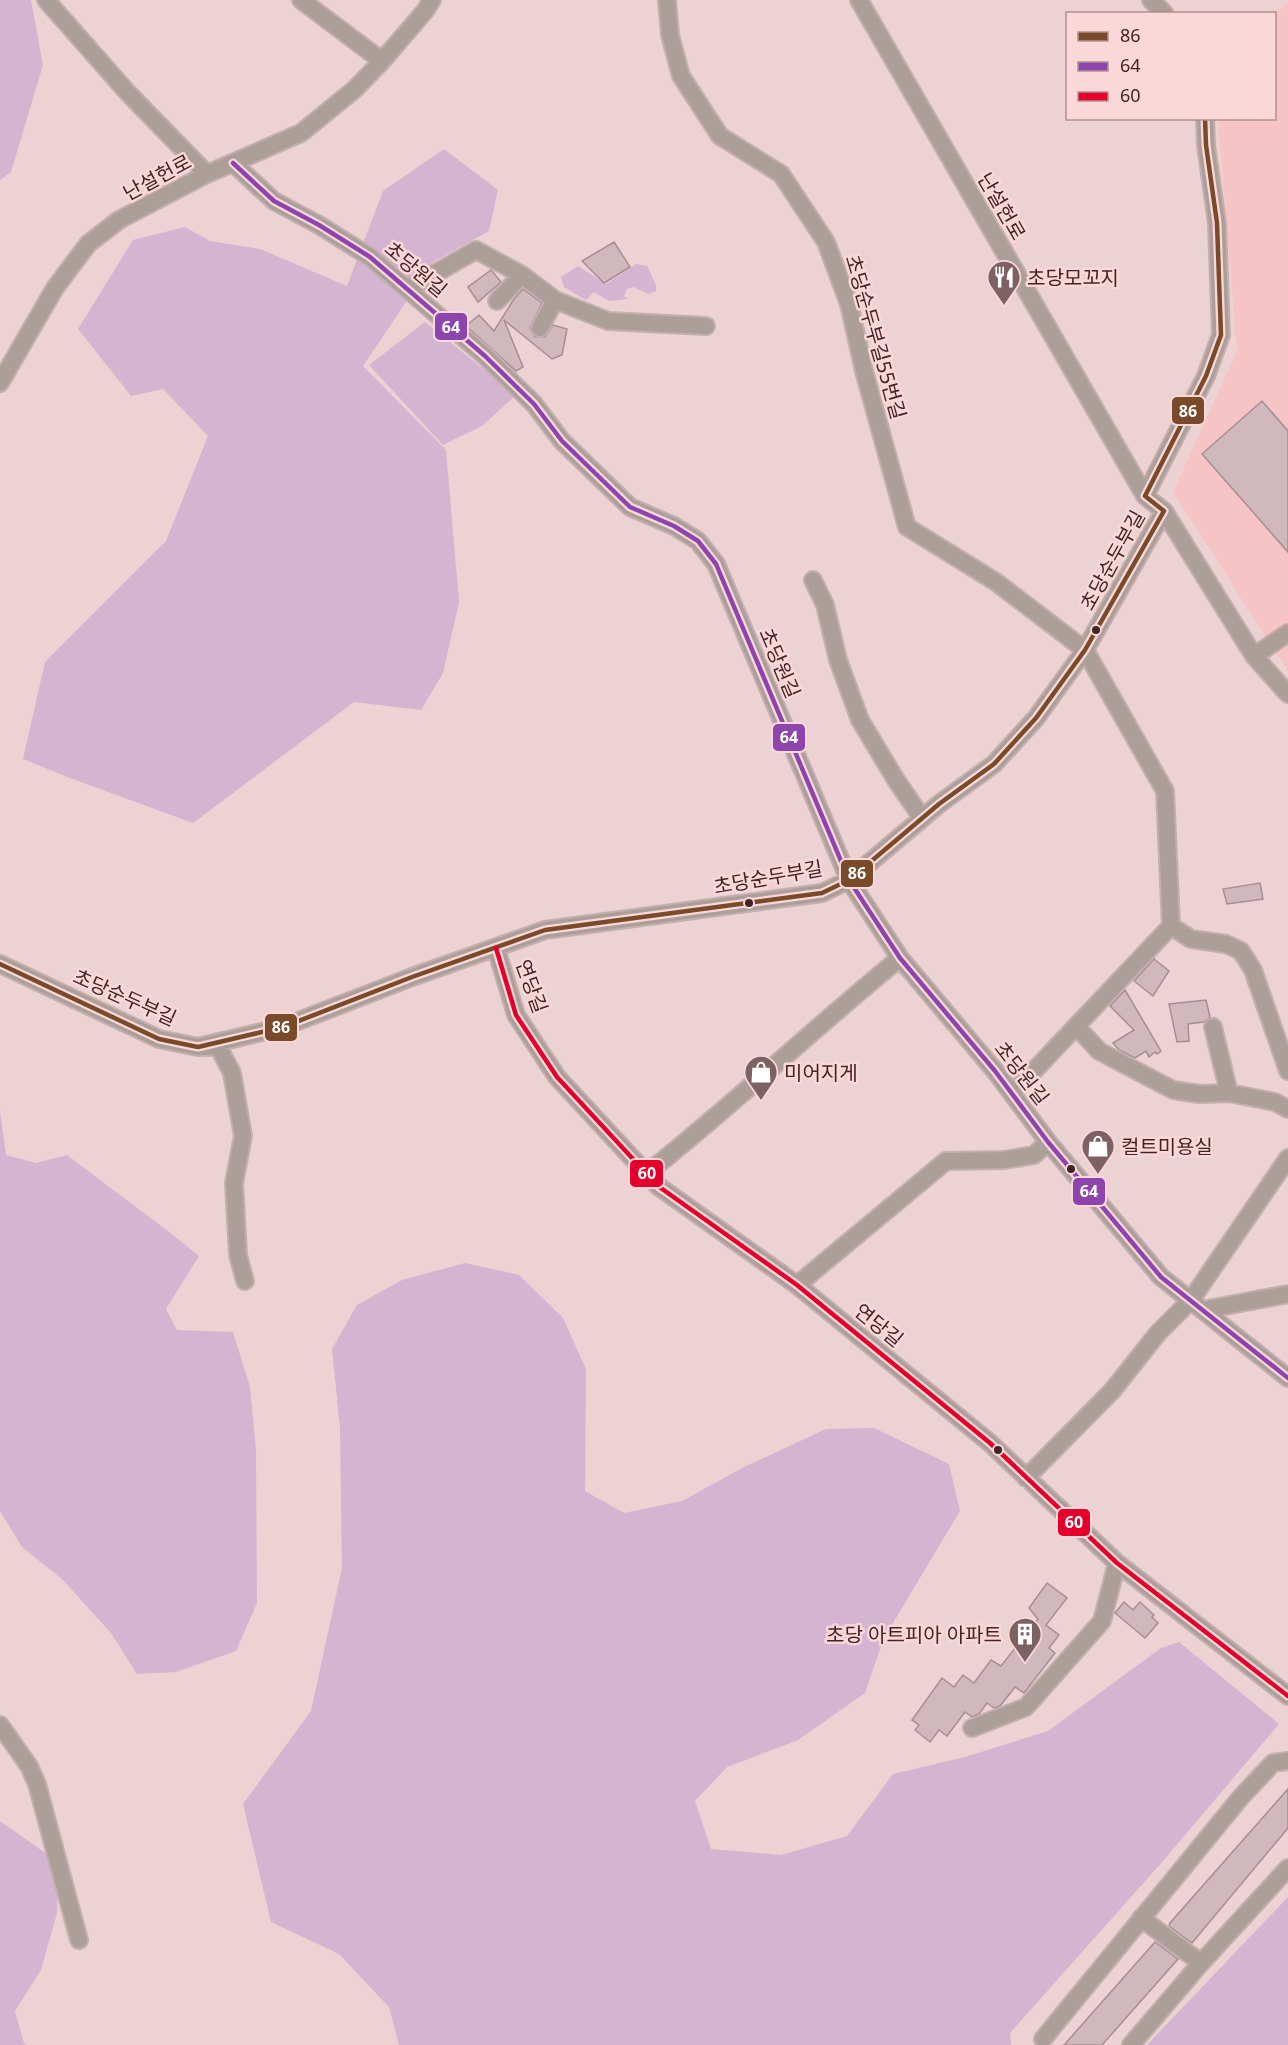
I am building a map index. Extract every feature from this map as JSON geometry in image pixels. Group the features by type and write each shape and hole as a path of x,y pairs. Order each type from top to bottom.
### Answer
{"street":[{"path":"46,0 128,93 207,174"},
{"path":"301,0 382,61"},
{"name":"난설헌로","path":"0,383 56,288 88,244 119,220 207,174 301,133 355,89 382,61 432,0"},
{"name":"초당순두부길55번길","path":"667,0 670,34 681,76 720,136 781,174 826,242 849,304 864,371 907,527 996,582 1085,650"},
{"name":"난설헌로","path":"859,0 1145,496"},
{"path":"1151,0 1163,12"},
{"name":"초당순두부길","path":"0,964 159,1039 198,1047 283,1027 412,977 545,930 822,893 849,880 922,818 994,764 1036,718 1085,650 1164,511 1145,496 1206,376 1221,335 1217,223 1206,145 1205,120"},
{"name":"초당원길","path":"233,163 274,201 319,225 370,257 408,289 534,404 562,441 630,507 674,526 698,541 716,564 849,880 900,958 995,1071 1048,1142 1161,1276 1288,1378"},
{"path":"408,289 476,250 522,275 555,300 608,321 706,326"},
{"path":"497,301 522,275"},
{"path":"540,328 555,300"},
{"path":"1164,511 1254,656 1288,694"},
{"path":"813,580 825,605 837,660 860,720 922,818"},
{"path":"1254,656 1288,633"},
{"path":"1012,1094 1171,926 1165,791 1085,650"},
{"path":"1171,926 1191,939 1226,944 1241,951 1253,970 1288,1071"},
{"name":"연당길","path":"496,948 516,1015 557,1077 658,1186 797,1285 990,1443 1117,1563 1288,1696"},
{"path":"646,1174 706,1127 860,990 900,958"},
{"path":"1076,1026 1099,1051 1173,1090 1199,1094 1229,1093 1275,1102 1288,1109"},
{"path":"1213,1027 1229,1093"},
{"path":"198,1047 218,1046 232,1073 243,1136 234,1183 238,1255 245,1281"},
{"path":"797,1285 946,1161 1004,1160 1034,1155 1048,1142"},
{"path":"1026,1478 1112,1391 1158,1333 1197,1305 1288,1158"},
{"path":"1197,1305 1288,1294"},
{"path":"972,1728 1026,1707 1102,1621 1117,1563"},
{"path":"0,1725 29,1766 37,1784 79,1940"},
{"path":"1042,2039 1241,1797 1273,1763 1288,1761"},
{"path":"1131,2045 1201,1963 1288,1868"},
{"path":"1141,1918 1201,1963"}],"shaded area":[{"path":"0,0 31,0 43,65 11,172 0,180"},
{"path":"1288,2 1288,671 1173,492 1237,351 1218,120 1276,120 1276,12"},
{"path":"444,149 498,190 489,231 433,262 363,366 446,450 459,602 443,673 421,710 354,702 193,823 23,759 45,662 166,541 208,436 163,389 131,396 78,329 133,240 185,227 210,241 260,249 347,286 383,191"},
{"path":"636,264 647,266 656,285 656,291 649,294 633,287 627,289 624,296 628,299 609,301 594,292 586,300 564,287 561,277 578,266 606,284"},
{"path":"425,322 516,395 482,426 443,445 369,365"},
{"path":"0,1111 6,1155 36,1163 67,1155 199,1256 166,1309 177,1330 233,1332 250,1387 256,1450 257,1603 236,1651 176,1672 137,1674 111,1633 63,1580 22,1547 0,1511"},
{"path":"465,1263 519,1275 563,1318 586,1369 585,1491 624,1513 682,1501 744,1467 826,1429 874,1428 949,1464 960,1511 884,1638 865,1693 798,1740 727,1767 695,1801 711,1849 781,1855 847,1836 893,1774 965,1757 1048,1731 1161,1648 1179,1642 1279,1724 1163,1861 1010,2033 1011,2045 399,2045 389,2007 339,1954 271,1922 243,1804 311,1711 342,1568 340,1428 332,1349 357,1305 402,1280"},
{"path":"0,1821 58,1862 57,1913 41,1970 15,2011 26,2045 0,2045"},
{"path":"1288,1897 1288,2045 1147,2045"}],"building":[{"path":"614,242 630,267 604,283 582,261"},
{"path":"491,270 501,282 478,302 468,287"},
{"path":"523,289 542,303 530,328 535,337 545,337 553,325 567,329 562,355 552,359 504,320 523,367 516,371 466,326 479,315 494,331"},
{"path":"1262,401 1288,431 1288,552 1202,454"},
{"path":"1260,883 1263,899 1227,904 1223,889"},
{"path":"1154,959 1169,971 1153,996 1134,981"},
{"path":"1125,990 1161,1051 1157,1054 1155,1052 1149,1057 1146,1051 1135,1058 1119,1050 1113,1043 1134,1030 1110,1006"},
{"path":"1206,1000 1210,1017 1204,1022 1188,1024 1189,1041 1177,1042 1169,1004"},
{"name":"초당 아트피아 아파트","path":"1047,1583 1067,1598 1046,1625 1059,1635 1049,1648 1055,1653 1024,1693 1015,1687 1000,1706 994,1708 987,1703 979,1714 972,1717 965,1712 947,1736 939,1730 930,1742 915,1730 919,1725 912,1720 942,1678 954,1687 963,1675 974,1683 991,1660 1001,1666 1038,1619 1029,1608"},
{"path":"1124,1602 1133,1610 1140,1602 1154,1615 1152,1617 1158,1623 1145,1638 1115,1613"},
{"path":"1288,1789 1288,1828 1192,1943 1169,1926 1170,1923"},
{"path":"1155,1942 1178,1959 1102,2045 1064,2045"}],"transit line":[{"name":"86","path":"0,964 159,1039 198,1047 283,1027 412,977 545,930 822,893 849,880 939,804 994,764 1036,718 1085,650 1164,511 1145,496 1206,376 1221,335 1217,223 1206,145 1205,120"},
{"name":"64","path":"233,163 274,201 319,225 370,257 485,356 534,404 562,441 630,507 674,526 698,541 716,564 849,880 900,958 995,1071 1048,1142 1161,1277 1288,1378"},
{"name":"60","path":"496,948 516,1015 557,1077 658,1186 797,1285 990,1443 1117,1563 1288,1696"}],"place":[{"name":"초당모꼬지","path":"1004,306"},
{"name":"미어지게","path":"761,1101"},
{"name":"컬트미용실","path":"1098,1175"},
{"name":"초당 아트피아 아파트","path":"1025,1663"}]}
